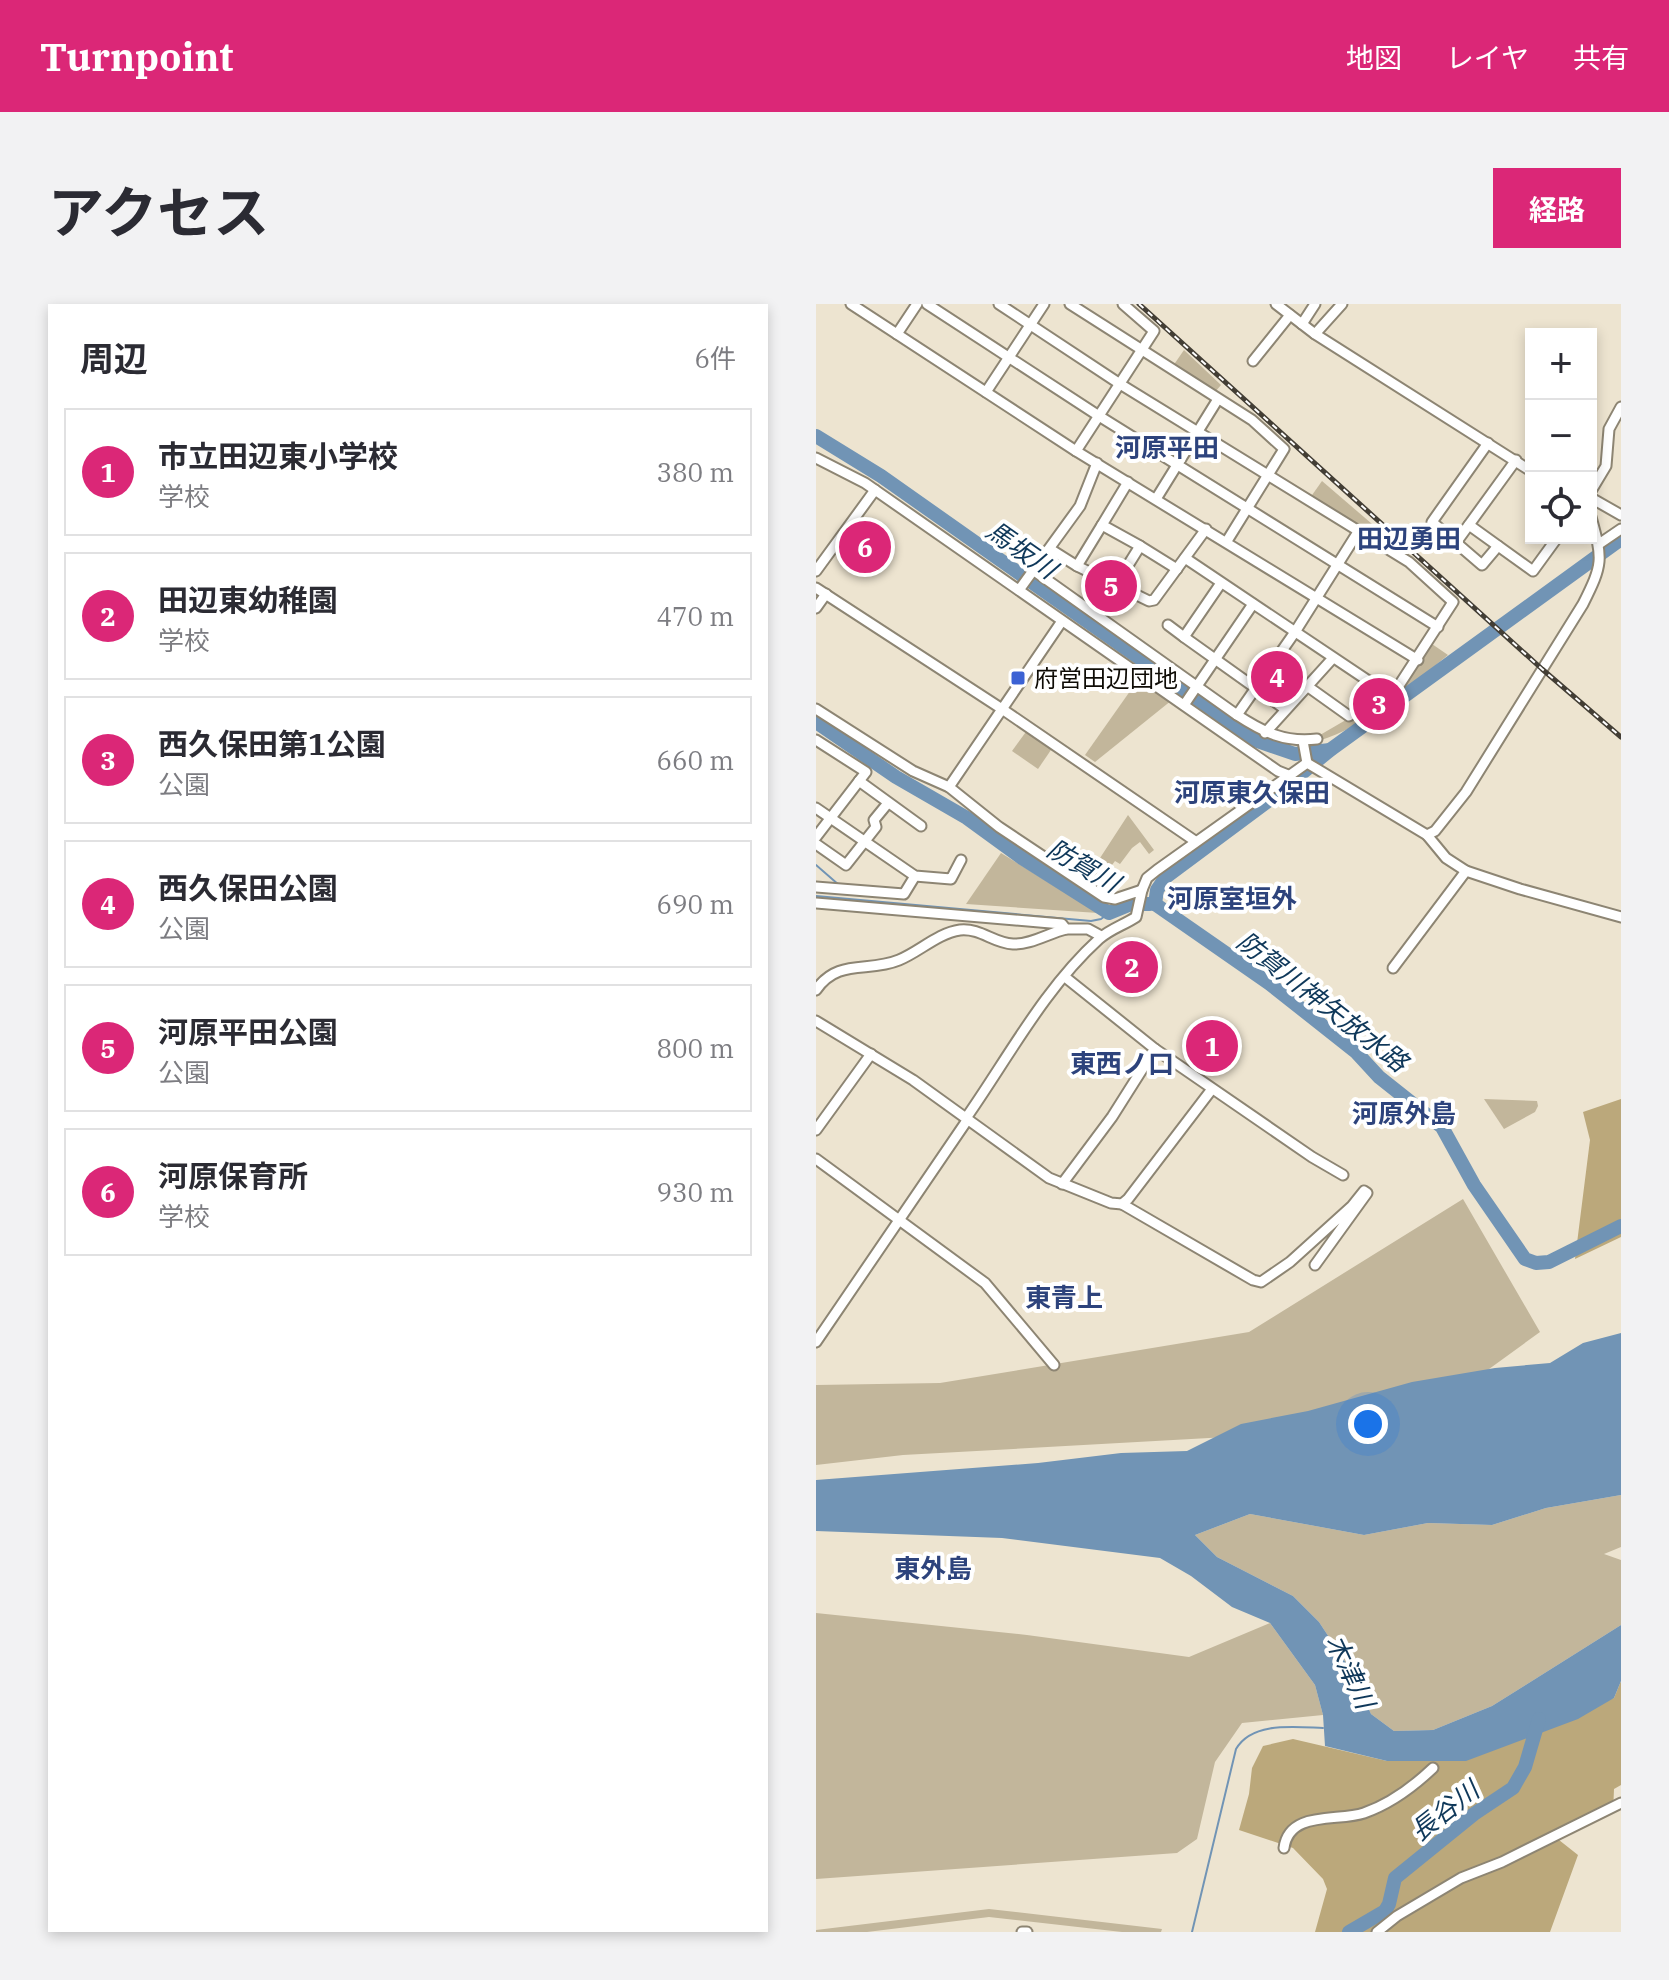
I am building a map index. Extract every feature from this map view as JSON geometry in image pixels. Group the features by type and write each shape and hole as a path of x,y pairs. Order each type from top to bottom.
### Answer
{"street":[{"path":"851,304 1076,451 1418,660"},
{"path":"897,334 917,304"},
{"path":"927,304 1099,416 1438,627"},
{"path":"999,304 1120,384 1409,562 1453,602 1418,660 1398,687 1386,695 1349,716 1307,686"},
{"path":"986,392 1044,304"},
{"path":"1070,304 1252,420 1284,449 1227,541"},
{"path":"1076,451 1154,331 1123,304"},
{"path":"1276,304 1315,334 1525,467"},
{"path":"1302,324 1315,304"},
{"path":"1315,334 1342,304"},
{"path":"1253,361 1290,315"},
{"path":"1156,499 1218,399"},
{"path":"1597,481 1606,466 1609,429 1621,407"},
{"path":"1488,443 1432,522 1482,565 1498,546"},
{"path":"816,458 875,490 1062,621 1190,696 1237,715 1265,733 1304,744 1317,739"},
{"path":"1455,544 1516,460"},
{"path":"1020,589 1080,506 1097,463"},
{"path":"1077,566 1128,482"},
{"path":"816,571 875,490"},
{"path":"1597,501 1621,515"},
{"path":"1102,525 1177,569"},
{"path":"1469,525 1533,571 1553,544"},
{"path":"1050,549 1077,566 1149,601 1154,600 1206,529"},
{"path":"1600,546 1621,529"},
{"path":"1237,715 1318,598 1358,532"},
{"path":"1427,835 1435,831 1466,792 1583,604 1598,574 1601,560 1597,536"},
{"path":"1117,583 1140,546"},
{"path":"1185,558 1386,695"},
{"path":"1031,572 1190,696 1278,771 1288,775"},
{"path":"1184,637 1221,583"},
{"path":"816,588 1002,709 1195,841"},
{"path":"816,608 826,594"},
{"path":"1190,696 1253,604"},
{"path":"949,787 1062,621"},
{"path":"1168,625 1285,709"},
{"path":"1265,733 1333,658"},
{"path":"816,709 913,771 949,787 999,827 1104,897 1115,899 1141,893"},
{"path":"816,740 866,772 816,837"},
{"path":"1304,744 1310,763 1427,835 1446,858 1466,871 1621,917"},
{"path":"816,1342 1037,1011 1101,936 1130,921 1137,913 1147,878 1288,775 1310,763"},
{"path":"859,781 921,826"},
{"path":"816,844 846,865 876,827 874,820 888,803"},
{"path":"816,808 915,876 951,879 961,860"},
{"path":"1393,968 1466,871"},
{"path":"895,910 915,876"},
{"path":"816,887 904,894"},
{"path":"816,903 1062,924 1066,929"},
{"path":"816,990 828,974 896,962 956,931 972,929 1012,944 1066,929 1088,929 1101,936"},
{"path":"1065,977 1155,1049 1343,1175"},
{"path":"816,1021 967,1118 1049,1178 1111,1203 1122,1204 1253,1280 1261,1282 1290,1262 1352,1206 1364,1191 1367,1193 1315,1265"},
{"path":"1062,1184 1112,1117 1155,1049"},
{"path":"816,1130 871,1054"},
{"path":"1122,1204 1161,1159 1212,1089"},
{"path":"816,1159 985,1283 1054,1365"},
{"path":"1284,1848 1286,1837 1298,1825 1363,1813 1410,1789 1433,1768"},
{"path":"1377,1932 1397,1916 1461,1878 1502,1862 1621,1803"}],"shaded area":[{"path":"1184,350 1221,385 1215,392 1173,366"},
{"path":"1322,481 1400,548 1397,551 1310,498"},
{"path":"1432,644 1448,655 1370,716 1318,741 1320,735 1399,689"},
{"path":"1278,659 1293,671 1284,683 1296,691 1285,701 1261,684"},
{"path":"1140,677 1172,700 1095,762 1085,755"},
{"path":"1028,729 1053,747 1038,769 1012,751"},
{"path":"1128,815 1154,850 1149,854 1140,842 1120,864 1115,861 1097,885 1087,878"},
{"path":"1001,853 1098,913 966,904"},
{"path":"1484,1099 1537,1101 1538,1106 1535,1112 1504,1129"},
{"path":"1621,1099 1621,1237 1575,1259 1590,1140 1583,1112"},
{"path":"1463,1199 1540,1332 1409,1427 903,1455 816,1465 816,1385 940,1383 1249,1332"},
{"path":"1621,1495 1621,1547 1604,1554 1621,1560 1621,1625 1492,1706 1433,1730 1394,1731 1371,1714 1352,1672 1319,1622 1293,1596 1217,1557 1195,1535 1250,1514 1364,1535 1428,1523 1492,1525 1546,1508"},
{"path":"816,1613 1027,1635 1189,1657 1270,1623 1315,1685 1323,1715 1242,1723 1215,1762 1197,1839 1177,1853 816,1879"},
{"path":"1621,1681 1621,1785 1614,1789 1613,1813 1559,1840 1578,1855 1550,1932 1315,1932 1327,1889 1323,1879 1293,1848 1239,1830 1252,1768 1263,1746 1293,1739 1387,1761 1614,1698"},
{"path":"989,1909 1162,1929 1161,1932 1122,1932 989,1917 867,1932 816,1932 816,1930"}],"water":[{"name":"木津川","path":"1621,1333 1621,1495 1546,1508 1492,1525 1428,1523 1364,1535 1250,1514 1195,1535 1217,1557 1293,1596 1319,1622 1352,1672 1371,1714 1394,1731 1433,1730 1492,1706 1621,1625 1621,1681 1614,1698 1578,1719 1466,1761 1387,1761 1325,1746 1323,1715 1315,1685 1270,1623 1232,1607 1191,1576 1160,1558 1002,1538 816,1531 816,1480 1038,1463 1121,1453 1187,1451 1241,1424 1308,1411 1412,1382 1495,1368 1550,1363 1583,1343"}],"waterway":[{"name":"馬坂川","path":"816,436 881,476 1257,741 1295,754 1330,750"},
{"name":"防賀川","path":"1155,904 1157,890 1166,877 1330,750 1621,539"},
{"name":"防賀川","path":"816,722 1109,913 1131,904 1150,904"},
{"path":"816,865 839,885"},
{"path":"816,896 1091,921 1109,913"},
{"name":"防賀川神矢放水路","path":"1155,904 1270,984 1356,1052 1379,1077 1442,1127 1474,1185 1525,1259 1536,1263 1549,1262 1621,1226"},
{"name":"長谷川","path":"1349,1932 1385,1911 1395,1878 1474,1814 1513,1788 1525,1767 1539,1719"},
{"path":"1192,1932 1236,1749 1243,1740 1263,1730 1323,1728"}],"railway":[{"path":"1139,304 1621,737"}],"place":[{"name":"河原保育所","path":"865,547"},
{"name":"河原平田公園","path":"1111,586"},
{"name":"西久保田公園","path":"1277,677"},
{"name":"府営田辺団地","path":"1018,678"},
{"name":"西久保田第1公園","path":"1379,704"},
{"name":"田辺東幼稚園","path":"1132,967"},
{"name":"市立田辺東小学校","path":"1212,1046"}],"district":[{"name":"河原平田","path":"1167,447"},
{"name":"田辺勇田","path":"1409,538"},
{"name":"河原東久保田","path":"1252,792"},
{"name":"河原室垣外","path":"1232,898"},
{"name":"東西ノ口","path":"1122,1063"},
{"name":"河原外島","path":"1404,1113"},
{"name":"東青上","path":"1064,1297"},
{"name":"東外島","path":"933,1568"}]}
